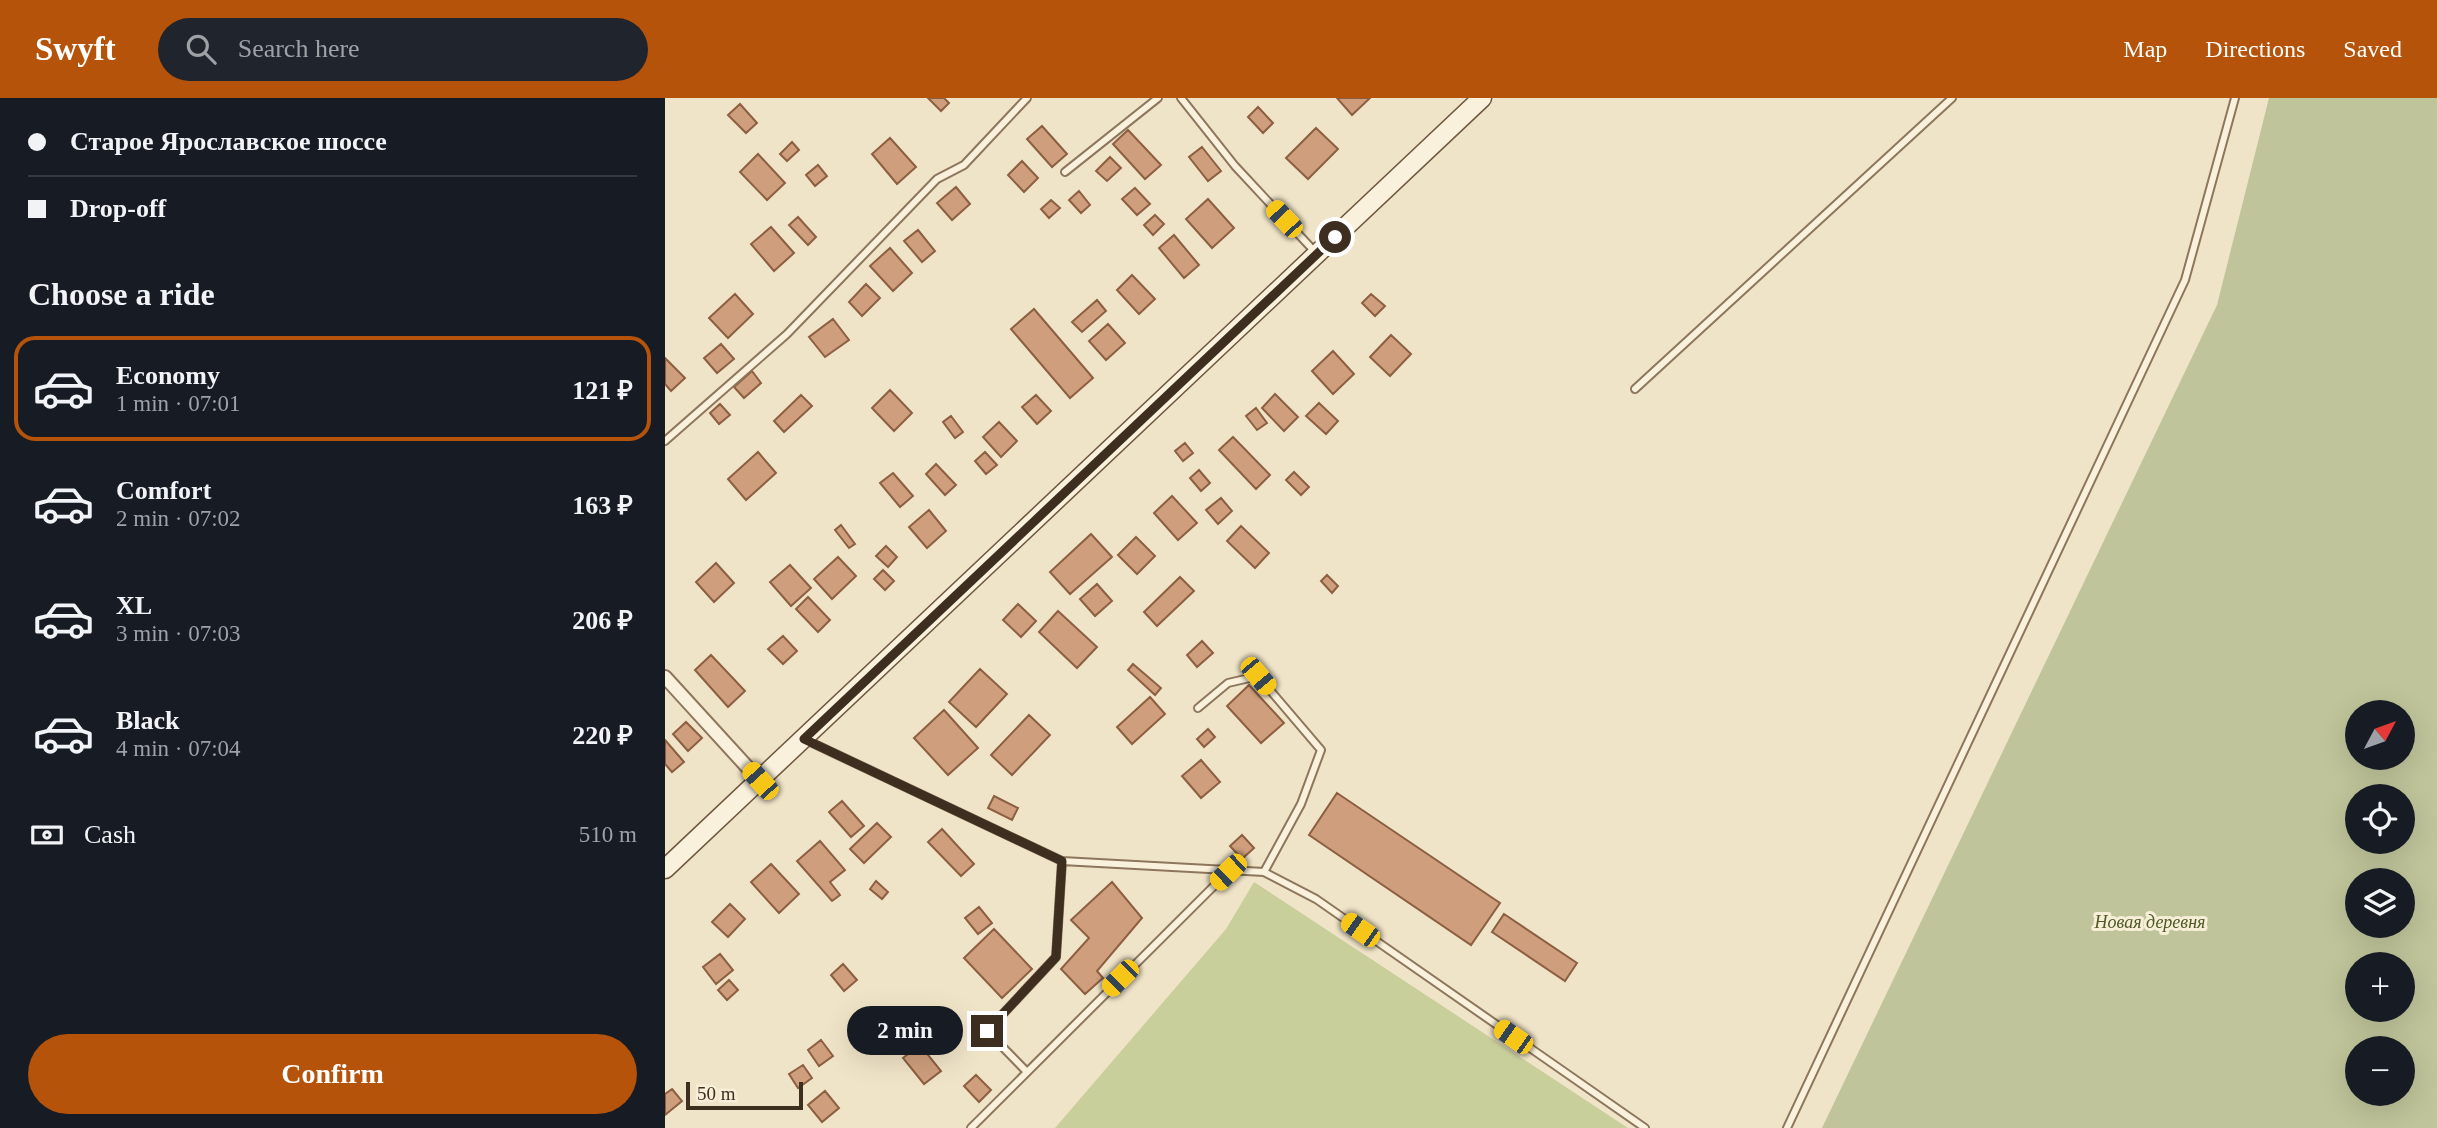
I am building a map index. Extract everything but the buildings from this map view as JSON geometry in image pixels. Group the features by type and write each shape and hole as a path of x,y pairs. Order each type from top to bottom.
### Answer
{"main road":[{"path":"665,869 1482,98"}],"street":[{"path":"665,677 760,781"}],"lane":[{"path":"665,441 787,334 937,179 964,165 1027,98"},
{"path":"1065,173 1157,98"},
{"path":"1181,98 1235,166 1317,255"},
{"path":"1635,389 1952,98"},
{"path":"1787,1128 2185,280 2235,98"},
{"path":"1198,708 1228,683 1258,676 1321,750 1301,804 1264,872"},
{"path":"804,739 1062,861 1264,872 1316,899 1645,1128"},
{"path":"1027,1072 987,1031 1056,957 1062,861"},
{"path":"971,1128 1228,872"}],"green space":[{"name":"Новая деревня","path":"2269,98 2437,98 2437,1128 1822,1128 2217,305"},
{"path":"1254,882 1628,1128 1055,1128 1226,929"}],"route":[{"path":"987,1031 1056,957 1062,861 804,739 1177,390 1335,237"}]}
